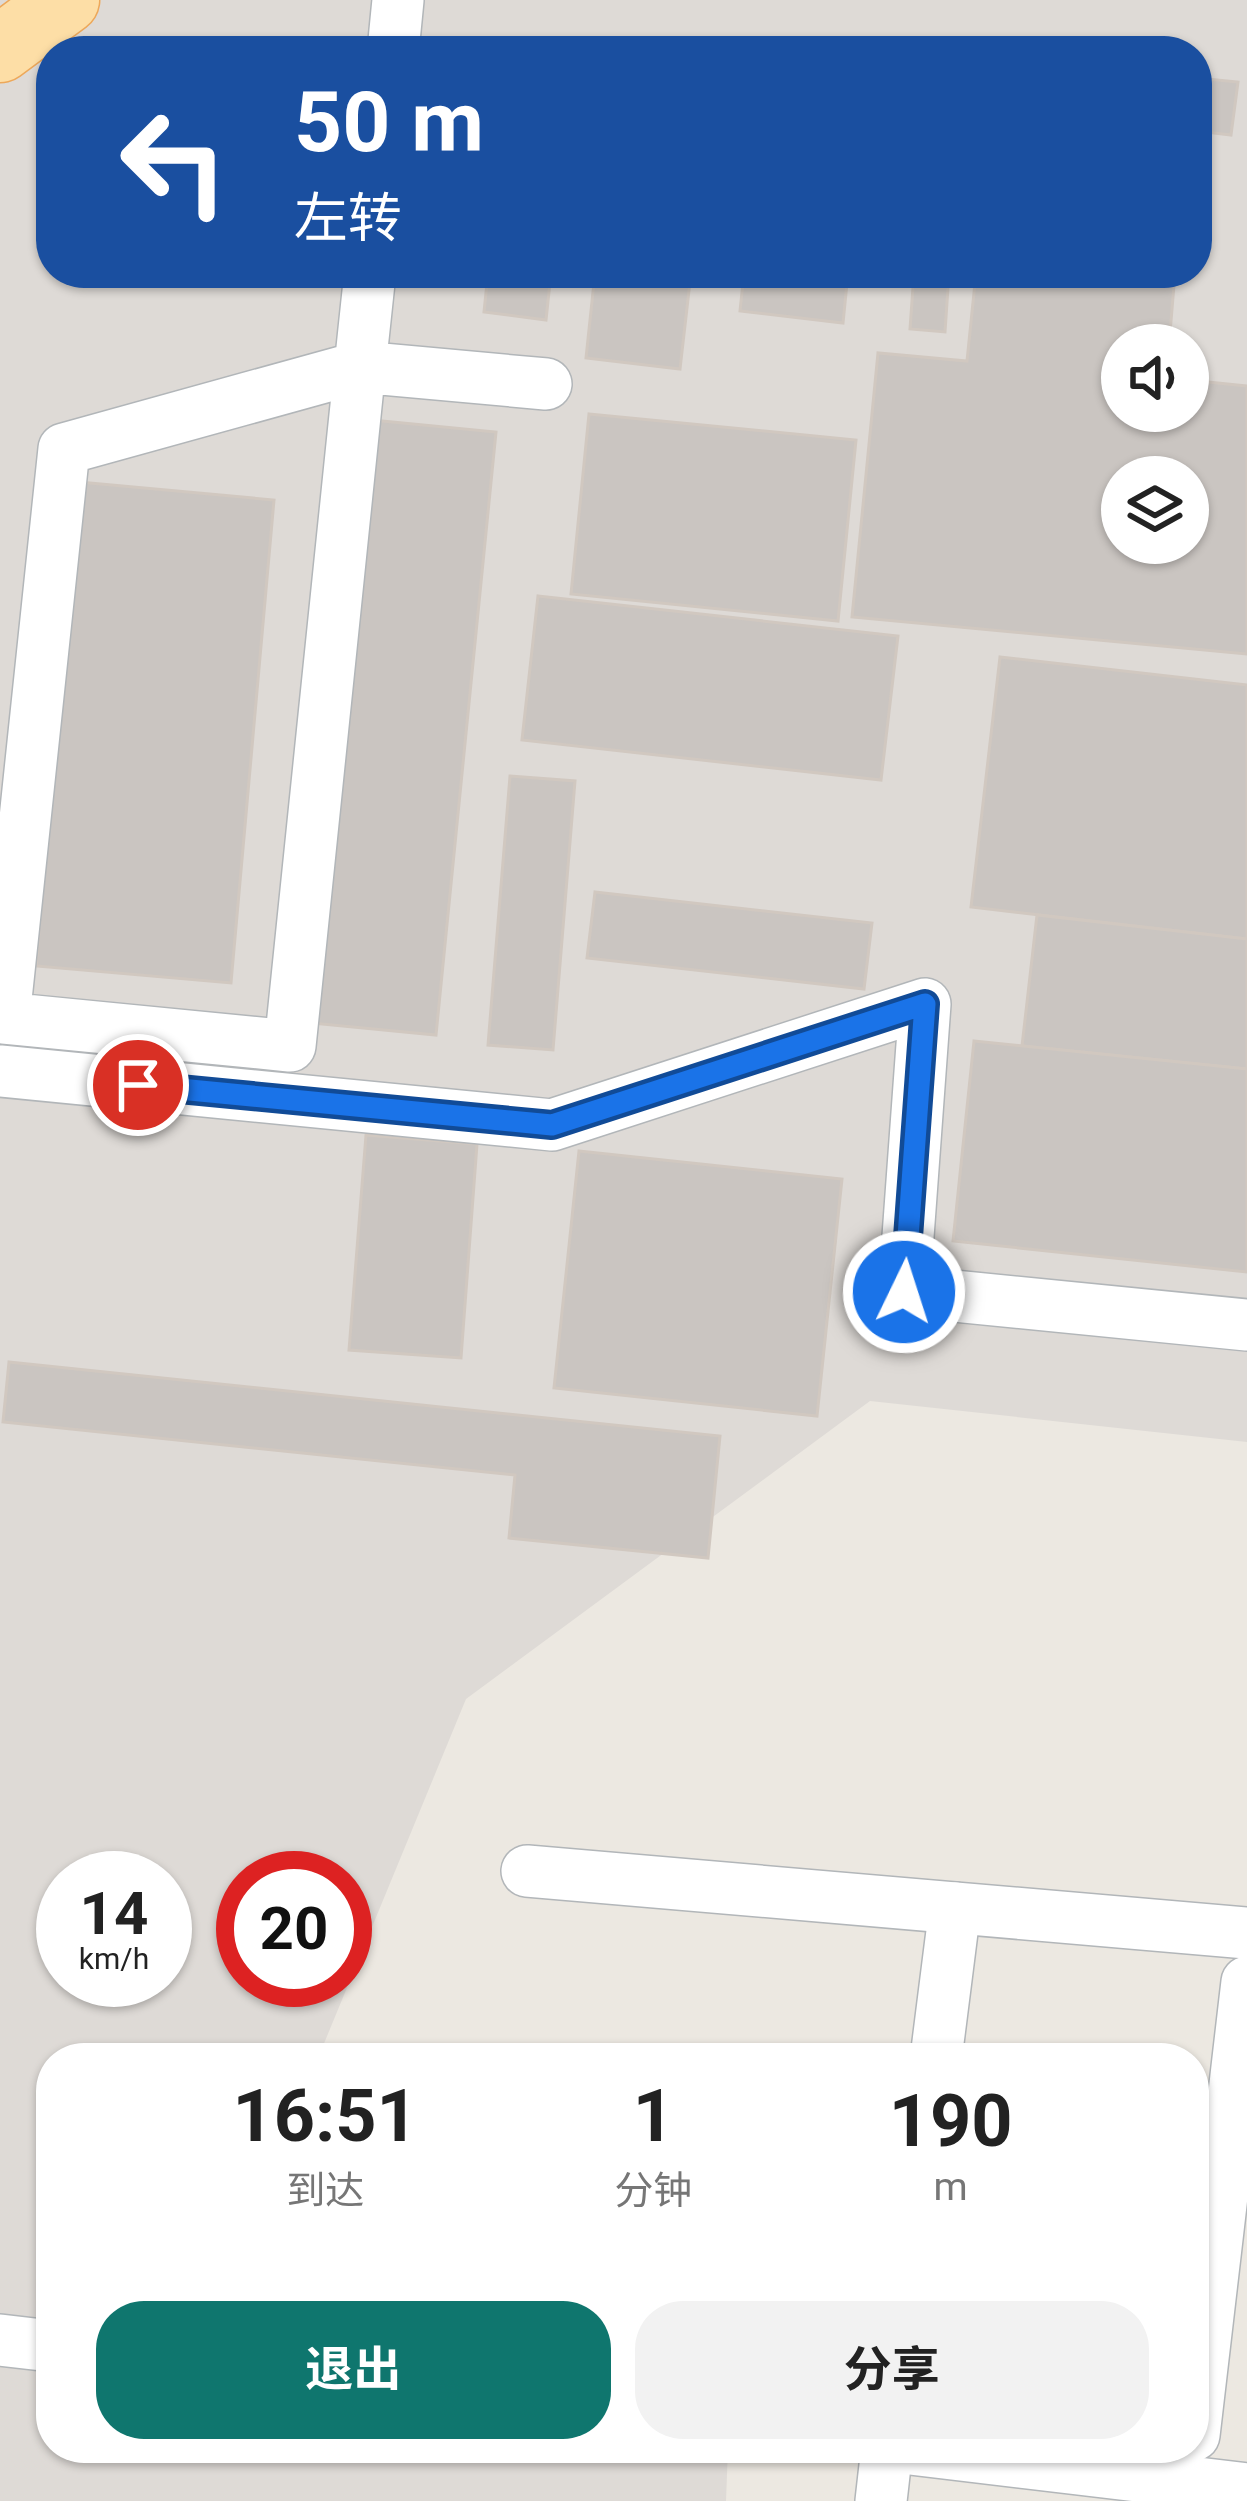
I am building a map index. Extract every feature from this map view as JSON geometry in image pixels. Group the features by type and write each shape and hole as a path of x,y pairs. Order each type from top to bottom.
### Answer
{"main road":[{"path":"0,9 45,0"},
{"path":"0,49 66,0"}],"street":[{"path":"394,36 398,0"},
{"path":"368,288 360,367 290,1046 4,1018 64,449 360,367 546,384"},
{"path":"0,1071 552,1125 925,1004 904,1292 1247,1325"},
{"path":"527,1871 1247,1933"},
{"path":"938,2043 955,1908"},
{"path":"1209,2305 1247,1982"},
{"path":"0,2340 36,2344"},
{"path":"881,2501 885,2463"},
{"path":"1129,2463 1190,2467 1247,2489"}],"shaded area":[{"path":"0,0 1247,0 1247,1442 870,1401 466,1699 372,1927 372,1851 216,1851 216,2007 339,2007 324,2043 36,2043 36,2463 727,2463 726,2501 0,2501"}],"building":[{"path":"1212,79 1238,82 1231,135 1212,133"},
{"path":"486,288 549,288 546,320 484,312"},
{"path":"593,288 689,288 680,369 586,358"},
{"path":"742,288 846,288 843,323 740,311"},
{"path":"913,288 948,288 945,332 910,329"},
{"path":"974,288 1174,288 1171,324 1101,324 1101,432 1209,432 1209,382 1247,386 1247,654 852,617 878,353 967,361"},
{"path":"589,414 856,440 838,621 571,594"},
{"path":"372,420 496,432 436,1035 311,1023"},
{"path":"79,482 274,500 231,983 36,966"},
{"path":"538,596 898,636 881,780 522,740"},
{"path":"1000,657 1247,685 1247,939 971,907"},
{"path":"510,776 575,781 553,1050 488,1045"},
{"path":"595,892 872,923 864,989 587,958"},
{"path":"1037,915 1247,939 1247,1069 1022,1046"},
{"path":"974,1041 1247,1069 1247,1272 953,1241"},
{"path":"366,1135 477,1144 461,1358 349,1350"},
{"path":"579,1151 842,1179 817,1416 554,1388"},
{"path":"9,1362 720,1436 708,1558 509,1538 515,1475 3,1422"}],"route":[{"path":"138,1085 552,1125 925,1004 904,1292"}]}
